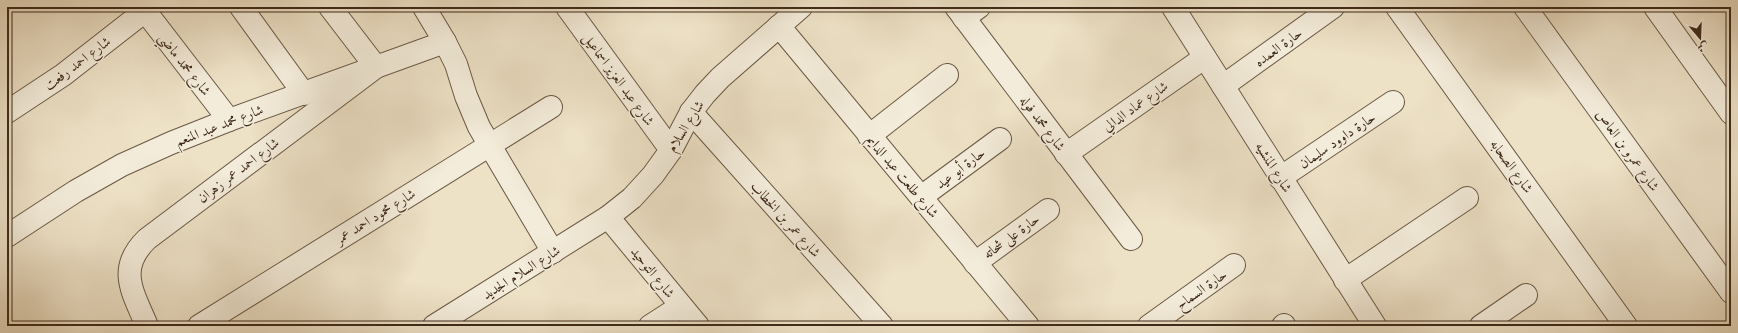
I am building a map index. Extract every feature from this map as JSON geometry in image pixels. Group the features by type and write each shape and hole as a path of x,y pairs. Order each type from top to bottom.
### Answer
{"street":[{"path":"241,7 304,94"},
{"path":"330,7 376,67"},
{"path":"424,7 456,64 466,96 489,145 553,252"},
{"name":"شارع عبد العزيز اسماعيل","path":"567,7 671,150"},
{"name":"شارع السلام","path":"608,217 632,198 653,175 671,150 691,112 720,78 801,7"},
{"name":"شارع المنشيه","path":"1173,7 1375,326"},
{"name":"حارة العمده","path":"1223,86 1333,7"},
{"name":"شارع الصحابه","path":"1397,7 1626,326"},
{"name":"شارع عمرو بن العاص","path":"1525,7 1731,292"},
{"path":"1655,7 1731,114"},
{"name":"شارع احمد رفعت","path":"7,112 63,74 143,9"},
{"name":"شارع محمد ماضي","path":"143,9 229,120"},
{"name":"شارع محمد فوله","path":"967,11 1066,154 1131,239"},
{"name":"شارع طلعت عبد الدايم","path":"779,26 1028,326"},
{"name":"شارع محمد عبد المنعم","path":"7,236 76,191 122,165 171,143 229,120 445,42"},
{"name":"شارع عماد الدالي","path":"1066,154 1204,58"},
{"name":"شارع احمد عمر زهران","path":"147,326 129,277 130,262 136,249 147,239 376,67"},
{"path":"869,136 947,75"},
{"name":"حارة داوود سليمان","path":"1280,178 1393,102"},
{"name":"شارع محمود احمد عمر","path":"199,326 551,107"},
{"name":"شارع عمر بن الخطاب","path":"691,112 882,326"},
{"name":"حارة أبو عيد","path":"921,197 1000,139"},
{"path":"1345,280 1467,198"},
{"name":"حارة على شحاته","path":"975,263 1048,210"},
{"name":"شارع السلام الجديد","path":"434,326 608,217"},
{"name":"شارع التوحيد","path":"608,217 698,326"},
{"name":"حارة السماح","path":"1149,326 1234,265"},
{"path":"1481,326 1526,295"},
{"path":"650,326 681,306"}]}
